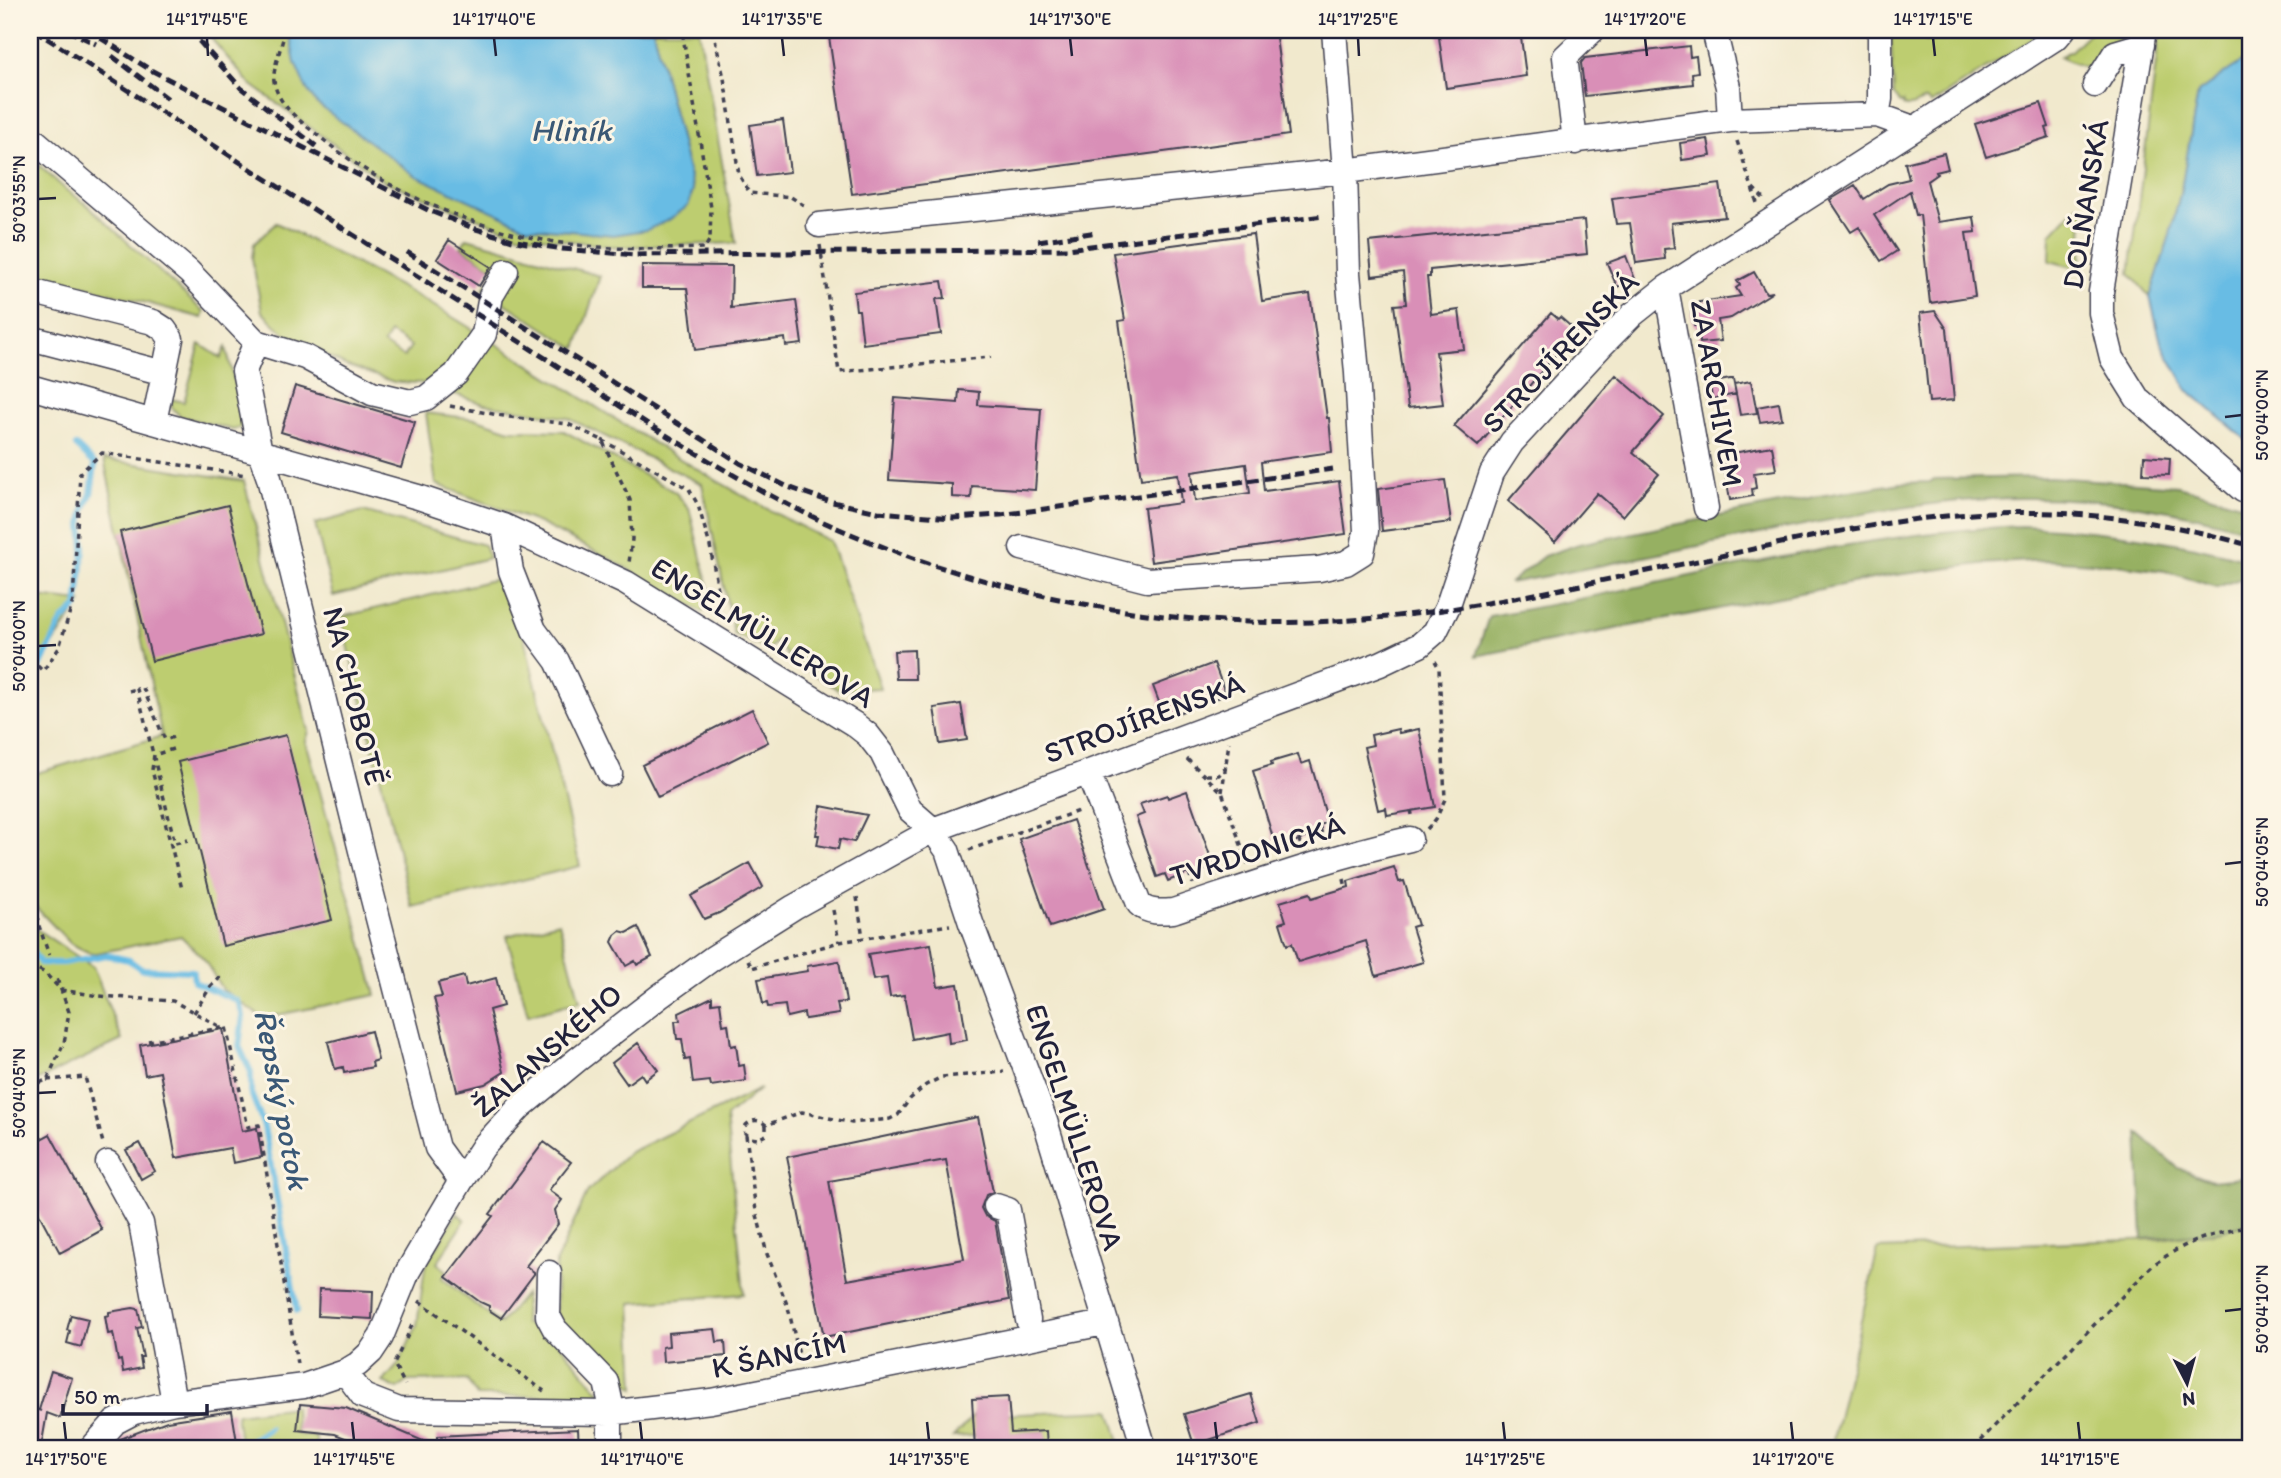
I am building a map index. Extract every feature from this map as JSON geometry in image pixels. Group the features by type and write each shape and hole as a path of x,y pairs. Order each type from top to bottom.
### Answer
{"street":[{"path":"1022,548 1147,580 1319,569 1346,562 1362,553 1366,531 1348,273 1346,171 1334,30"},
{"path":"1575,142 1565,57 1593,30"},
{"path":"1714,30 1728,87 1720,121"},
{"path":"1877,115 1880,99 1880,30"},
{"name":"STROJÍRENSKÁ","path":"933,830 1380,664 1428,641 1447,608 1492,473 1501,457 1632,315 1666,288 2035,51 2063,30"},
{"path":"2095,85 2115,53 2143,37"},
{"name":"DOLŇANSKÁ","path":"2143,37 2101,292 2105,336 2112,358 2137,398 2251,495"},
{"path":"818,225 1346,171 1720,121 1877,115 1913,128"},
{"path":"30,137 189,272 256,342 304,357 372,393 410,402 426,398 456,374 484,334 491,296 506,271"},
{"name":"ZA ARCHIVEM","path":"1666,288 1706,508"},
{"path":"30,291 153,322 164,329 171,339 154,422"},
{"path":"30,338 164,373"},
{"name":"NA CHOBOTĚ","path":"256,342 244,371 260,452 269,478 437,1148 461,1181"},
{"path":"30,387 260,452"},
{"name":"ENGELMÜLLEROVA","path":"260,452 418,497 504,526 626,583 854,724 868,736 882,753 910,810 933,830 947,850 1045,1121 1104,1323"},
{"path":"504,526 511,571 534,630 558,660 610,774"},
{"name":"TVRDONICKÁ","path":"1088,772 1135,894 1143,907 1158,912 1173,911 1255,883 1417,835"},
{"name":"ŽALANSKÉHO","path":"92,1448 115,1422 134,1412 174,1402 304,1386 345,1372 363,1359 381,1337 408,1271 461,1181 483,1147 520,1107 577,1059 713,958 794,907 933,830"},
{"path":"108,1163 141,1223 174,1402"},
{"path":"996,1206 1008,1210 1028,1320"},
{"path":"549,1273 548,1316 555,1329 606,1382 610,1401 610,1448"},
{"path":"1104,1323 1144,1448"},
{"name":"K ŠANCÍM","path":"345,1372 363,1396 399,1410 609,1413 711,1401 1104,1323"}],"path":[{"path":"285,30 273,80 280,97 294,116 354,164 424,201 505,232 577,245 644,249 705,248 710,239 712,208 682,30"},
{"path":"1720,121 1768,224"},
{"path":"1752,186 1762,197 1775,196"},
{"path":"446,406 568,424 689,489 698,505 710,546 720,600 712,620 712,636"},
{"path":"602,440 630,500 632,539 626,583"},
{"path":"30,659 43,671 59,648 73,601 80,472 102,453 254,476"},
{"path":"1417,835 1436,819 1445,799 1439,668"},
{"path":"128,691 142,688 164,740 173,737"},
{"path":"137,689 175,843 188,840"},
{"path":"1228,734 1230,749 1223,792 1255,883"},
{"path":"154,755 173,749"},
{"path":"1181,752 1191,765 1223,792"},
{"path":"154,755 152,770 182,889"},
{"path":"1204,775 1219,775 1227,765"},
{"path":"964,852 1090,807"},
{"path":"30,876 39,926 49,955"},
{"path":"855,888 863,938"},
{"path":"831,901 839,943"},
{"path":"745,952 752,968 839,943 950,925"},
{"path":"30,965 45,973 61,990 99,996 173,1001 221,1028"},
{"path":"47,1080 64,1043 69,1012 57,975"},
{"path":"194,1013 223,975"},
{"path":"148,1041 226,1027 248,1127 259,1125 298,1364"},
{"path":"766,1125 802,1112 852,1123 890,1119 898,1115 910,1099 926,1085 942,1077 1004,1072"},
{"path":"30,1086 47,1080 85,1077 108,1163"},
{"path":"766,1125 760,1121 751,1121 746,1125 756,1211 767,1254 788,1307 799,1354"},
{"path":"746,1133 757,1139 766,1135 766,1125"},
{"path":"1973,1448 2152,1265 2179,1247 2207,1235 2251,1226"},
{"path":"417,1299 546,1392"},
{"path":"394,1364 405,1385"}],"green space":[{"path":"204,30 292,30 290,38 316,103 334,115 688,206 693,189 653,30 699,30 736,243 617,247 517,234 384,181 249,83"},
{"path":"1897,30 1924,30 1925,41 1957,38 1956,30 1959,30 1961,37 1988,30 2047,30 1930,104 1927,100 1910,106 1900,103 1894,95 1891,38"},
{"path":"2092,30 2132,30 2132,34 2110,48 2096,72 2059,57 2071,51"},
{"path":"2160,30 2251,30 2251,57 2198,93 2181,190 2150,297 2130,274"},
{"path":"30,157 66,190 86,204 204,312 202,318 30,271"},
{"path":"2078,205 2083,212 2081,266 2076,268 2050,261 2050,258 2051,234"},
{"path":"276,223 368,270 437,307 734,491 830,541 880,688 839,690 789,659 777,641 768,650 734,634 702,484 568,418 484,404 423,383 394,382 345,365 287,336 262,312 252,258 254,244","holes":["390,333 411,346 404,357 383,344"]},
{"path":"467,238 600,276 576,349 483,289 496,270 461,247"},
{"path":"200,344 221,358 226,347 245,426 233,430 180,416 172,408 171,399 184,402"},
{"path":"426,413 477,419 510,430 564,431 675,492 689,508 710,594 703,612 612,560 539,523 436,484"},
{"path":"104,459 244,481 309,731 306,741 376,995 263,1018 222,989 204,959 181,936 92,954 71,944 30,901 30,775 162,736"},
{"path":"2050,477 2178,486 2251,507 2251,531 2195,516 2108,502 2050,498 1987,499 1920,505 1853,516 1509,583 1544,556 1579,544 1819,496 1901,483 1930,482 1934,479"},
{"path":"363,511 484,545 489,558 333,596 315,524"},
{"path":"2023,526 2110,533 2223,553 2251,561 2251,575 2217,587 2165,571 2109,564 2046,560 1981,564 1888,576 1476,656 1489,616 1822,550 1956,531"},
{"path":"509,576 580,866 412,907 341,617"},
{"path":"30,596 81,602 44,658 30,689"},
{"path":"559,922 580,1001 528,1015 507,936"},
{"path":"30,925 93,967 122,1040 30,1084"},
{"path":"760,1089 726,1117 744,1294 631,1303 635,1388 595,1364 556,1322 556,1262 588,1191 630,1152"},
{"path":"2138,1133 2178,1168 2211,1181 2251,1177 2251,1224 2209,1233 2143,1239"},
{"path":"457,1213 465,1220 437,1263 447,1271 442,1278 500,1324 525,1294 524,1323 552,1335 604,1397 477,1396 467,1380 408,1381 398,1389 383,1382 398,1365 417,1326 425,1267"},
{"path":"2251,1224 2251,1448 1831,1448 1878,1249 2162,1239"},
{"path":"295,1407 296,1434 316,1437 316,1448 241,1448 236,1414"},
{"path":"1110,1410 1122,1448 1047,1448 1045,1431 953,1437 973,1416"}],"water":[{"name":"Hliník","path":"292,30 653,30 693,190 688,206 669,220 647,230 613,235 527,227 416,176 316,103 295,63 290,38"},
{"path":"2251,57 2251,444 2187,389 2161,343 2150,297 2181,190 2198,93"}],"building":[{"path":"828,30 1275,30 1289,135 852,194"},
{"path":"1438,30 1520,30 1526,76 1446,88"},
{"path":"1689,46 1690,57 1696,56 1698,72 1692,73 1693,84 1585,96 1581,63 1585,58"},
{"path":"2041,103 2049,127 2046,128 2049,137 1986,157 1975,124"},
{"path":"783,120 790,172 757,176 750,125"},
{"path":"1708,139 1711,156 1682,160 1680,143"},
{"path":"1944,153 1948,169 1936,172 1937,174 1927,181 1938,222 1974,217 1976,232 1966,233 1975,296 1930,303 1920,215 1916,215 1910,191 1874,215 1897,251 1881,261 1859,227 1851,232 1830,200 1855,185 1864,199 1888,184 1909,179 1905,163"},
{"path":"1720,184 1725,217 1671,223 1674,248 1664,249 1665,259 1636,263 1630,223 1616,224 1612,198"},
{"path":"1584,220 1587,254 1430,270 1430,277 1427,277 1431,314 1459,310 1464,349 1436,352 1443,404 1408,408 1394,305 1406,304 1403,272 1372,276 1369,242"},
{"path":"1253,234 1262,301 1310,294 1332,452 1261,462 1264,491 1339,481 1346,534 1151,562 1144,508 1181,503 1178,474 1141,479 1119,321 1125,320 1113,253","holes":["1246,464 1250,493 1195,501 1192,472"]},
{"path":"449,240 491,267 479,286 437,259"},
{"path":"1626,256 1635,279 1617,287 1607,263"},
{"path":"642,265 732,266 731,308 796,300 802,344 786,346 785,338 695,350 687,288 642,288"},
{"path":"1754,272 1766,293 1773,292 1731,318 1718,320 1721,341 1700,343 1698,326 1694,326 1691,312 1696,312 1695,305 1699,302 1741,296 1736,288 1740,285 1737,281"},
{"path":"942,281 945,298 936,299 941,334 863,344 854,292"},
{"path":"1935,311 1947,329 1954,400 1929,402 1920,313"},
{"path":"1551,313 1576,331 1478,446 1454,426"},
{"path":"1616,375 1664,416 1633,452 1659,474 1623,516 1597,493 1555,542 1508,501"},
{"path":"1733,379 1736,394 1712,399 1710,383"},
{"path":"1751,381 1757,413 1740,415 1734,384"},
{"path":"295,386 415,422 401,468 281,432"},
{"path":"959,390 979,392 978,405 1041,409 1035,490 972,486 971,498 952,497 952,484 889,480 895,398 958,403"},
{"path":"1779,403 1782,419 1760,422 1757,407"},
{"path":"1772,446 1776,470 1754,473 1756,488 1752,489 1753,496 1730,500 1722,455"},
{"path":"2144,456 2170,458 2169,475 2143,474"},
{"path":"1445,480 1451,522 1382,531 1378,489"},
{"path":"228,505 261,634 152,661 120,532"},
{"path":"914,650 915,679 896,679 894,651"},
{"path":"1214,663 1226,695 1165,718 1153,686"},
{"path":"961,704 967,740 940,744 934,708"},
{"path":"752,709 768,742 658,797 642,765"},
{"path":"1398,729 1399,733 1419,729 1435,807 1387,815 1386,808 1378,810 1364,747 1373,745 1371,735"},
{"path":"286,735 332,920 223,946 178,762"},
{"path":"1298,754 1301,764 1310,761 1328,822 1320,825 1322,832 1276,848 1253,771"},
{"path":"1187,791 1214,867 1194,874 1193,871 1168,881 1165,874 1157,877 1136,817 1144,814 1140,804"},
{"path":"821,806 867,815 854,842 840,839 838,849 817,845"},
{"path":"1073,820 1104,909 1050,927 1019,839"},
{"path":"750,863 763,887 704,919 691,896"},
{"path":"1394,867 1399,882 1404,881 1418,925 1412,927 1423,962 1376,976 1366,941 1298,962 1292,943 1287,945 1280,923 1286,921 1280,902 1310,893 1312,898 1349,887 1348,881"},
{"path":"638,927 652,957 637,965 635,961 626,966 612,942 620,931 627,933"},
{"path":"931,944 938,987 958,984 967,1040 949,1043 948,1032 912,1039 904,995 890,997 887,978 873,980 868,954"},
{"path":"839,961 846,1002 837,1003 839,1014 805,1019 804,1013 787,1017 785,1005 768,1007 767,1003 763,1004 758,979 808,971 807,966"},
{"path":"464,976 466,986 496,978 503,1006 489,1010 504,1072 485,1084 457,1091 434,998 442,997 438,983"},
{"path":"712,997 712,1003 720,1002 723,1025 728,1024 731,1046 736,1045 739,1066 744,1065 746,1081 711,1086 710,1081 693,1083 690,1059 685,1060 682,1039 677,1039 675,1021 680,1021 679,1013"},
{"path":"223,1029 242,1131 257,1128 262,1157 233,1163 230,1148 176,1158 160,1072 145,1075 140,1045"},
{"path":"371,1031 378,1060 372,1062 373,1067 344,1073 343,1067 335,1069 328,1042"},
{"path":"638,1043 658,1070 645,1080 641,1074 627,1084 612,1063"},
{"path":"978,1117 993,1192 986,1195 981,1208 985,1216 995,1221 1009,1300 824,1337 787,1157","holes":["946,1160 964,1259 847,1280 829,1181"]},
{"path":"50,1134 102,1230 60,1253 30,1197 30,1145"},
{"path":"544,1142 571,1162 549,1190 562,1200 555,1210 558,1224 526,1266 534,1274 501,1318 489,1310 489,1306 446,1277 493,1216 490,1214"},
{"path":"140,1143 155,1171 141,1179 126,1150"},
{"path":"319,1289 373,1291 372,1319 318,1316"},
{"path":"138,1309 142,1327 137,1328 143,1357 140,1357 142,1368 123,1372 121,1360 118,1361 113,1333 108,1334 105,1316 109,1315 109,1312"},
{"path":"71,1315 88,1319 81,1347 67,1343"},
{"path":"715,1329 717,1342 725,1341 726,1356 663,1362 662,1347 669,1346 668,1333"},
{"path":"51,1371 72,1378 60,1418 47,1413 41,1448 30,1448 30,1407 41,1411 39,1410"},
{"path":"1251,1394 1260,1423 1194,1445 1184,1414"},
{"path":"1008,1397 1011,1433 1046,1431 1047,1448 975,1448 972,1399"},
{"path":"300,1404 346,1408 437,1447 437,1436 578,1429 579,1448 371,1448 335,1434 297,1430"},
{"path":"232,1411 238,1448 112,1448 120,1439 167,1421"}],"waterway":[{"name":"Řepský potok","path":"30,688 62,621 77,607 84,548 82,525 84,510 91,494 95,464 76,446"},
{"name":"Řepský potok","path":"30,948 40,963 63,963 106,955 129,960 141,969 193,971 194,982 238,1001 243,1016 239,1046 251,1072 251,1093 264,1127 297,1311"},
{"name":"Řepský potok","path":"249,1448 251,1440 269,1428"}],"railway":[{"path":"34,30 648,424 741,479 812,517 900,553 964,575 1029,592 1162,616 1229,621 1365,619 1517,598 1857,528 1972,514 2078,514 2148,522 2251,546"},
{"path":"67,30 96,44"},
{"path":"88,30 149,69 430,211 516,241 562,249 636,255 1067,249 1323,216"},
{"path":"189,30 241,88 316,146"},
{"path":"112,56 171,101"},
{"path":"1038,241 1097,232"},
{"path":"407,252 740,463 788,487 828,501 878,512 953,518 1001,515 1333,469"}]}
